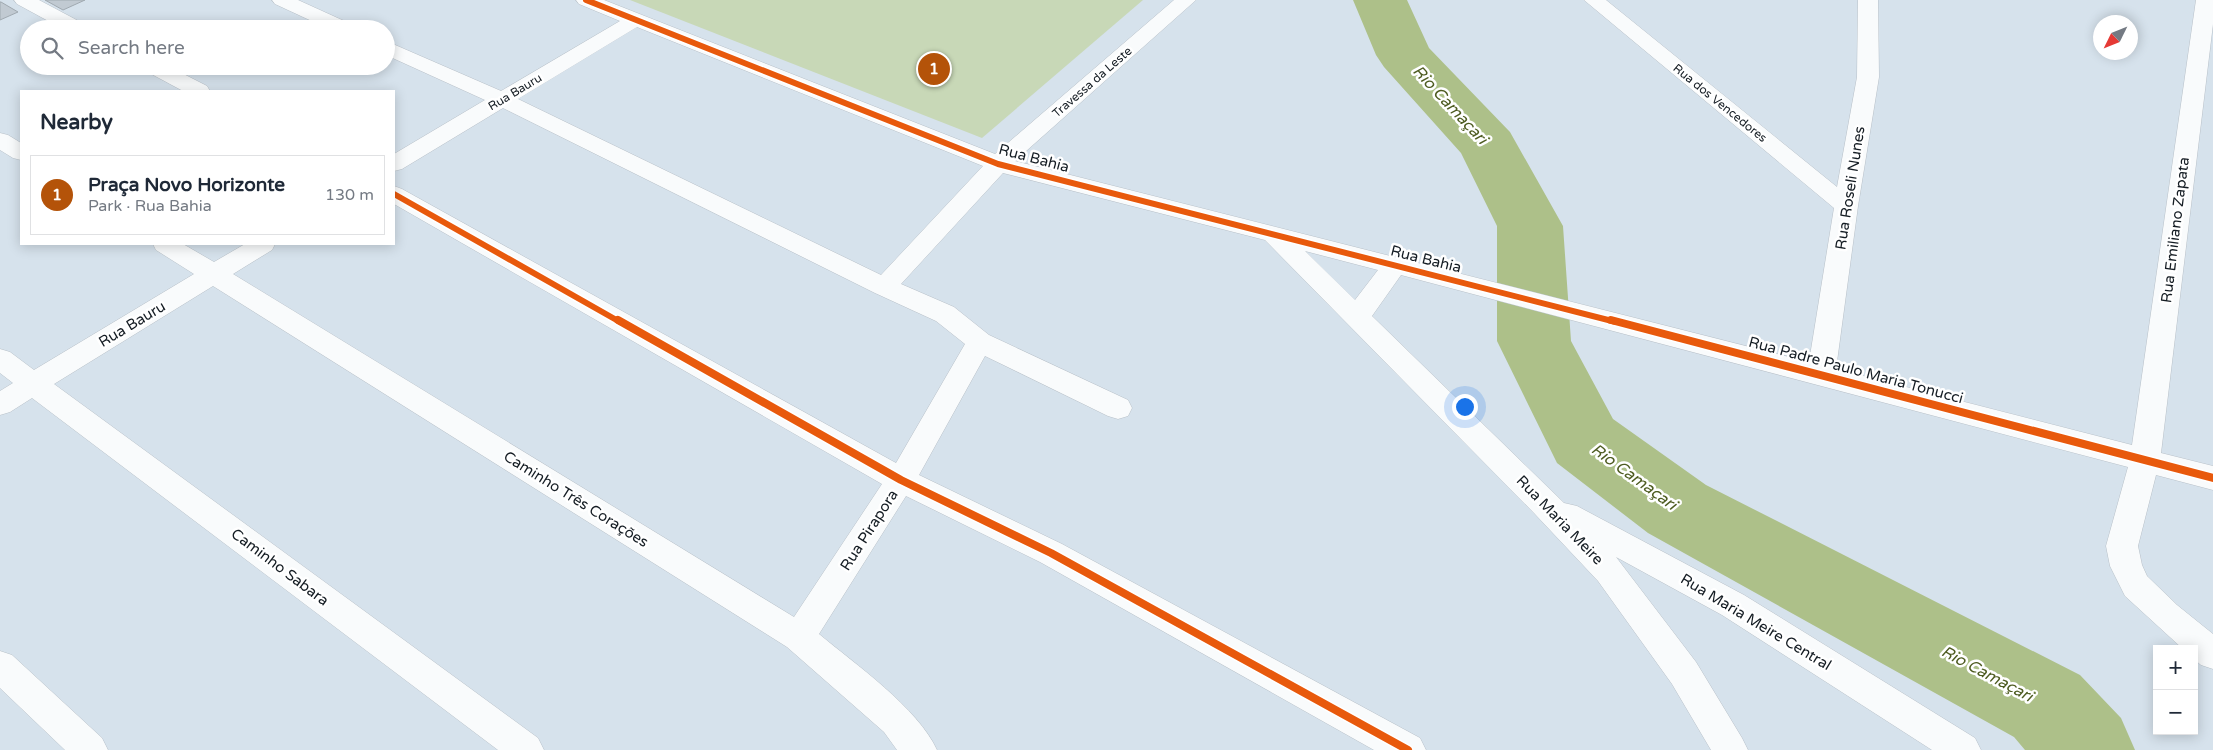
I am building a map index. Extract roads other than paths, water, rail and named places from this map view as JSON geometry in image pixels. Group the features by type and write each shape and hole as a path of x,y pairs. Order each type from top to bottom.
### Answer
{"street":[{"path":"24,0 62,20"},
{"path":"282,0 326,20"},
{"name":"Rua Bahia","path":"586,0 998,164 1491,290"},
{"name":"Travessa da Leste","path":"884,287 998,164 1186,0"},
{"name":"Rua dos Vencedores","path":"1594,0 1846,206"},
{"name":"Rua Roseli Nunes","path":"1821,376 1846,206 1868,77 1868,0"},
{"name":"Rua Emiliano Zapata","path":"2206,0 2203,99 2145,460 2122,546 2126,566 2136,586 2166,615 2213,654"},
{"name":"Rua Bauru","path":"395,163 635,20"},
{"path":"395,51 503,100 884,287 945,314 980,342 1118,408"},
{"path":"168,75 197,90"},
{"path":"0,140 20,152"},
{"path":"395,195 901,480 1052,553 1408,750"},
{"name":"Rua Maria Meire","path":"1274,235 1610,571 1684,673 1730,750"},
{"name":"Caminho Três Corações","path":"167,245 799,637 896,721 919,750"},
{"name":"Rua Bauru","path":"0,404 261,245"},
{"path":"1357,317 1394,266"},
{"name":"Rua Padre Paulo Maria Tonucci","path":"1491,290 2213,478"},
{"name":"Rua Pirapora","path":"799,637 901,480 980,342"},
{"name":"Caminho Sabara","path":"0,359 526,750"},
{"name":"Rua Maria Meire Central","path":"1545,504 1733,605 1963,750"},
{"path":"0,666 90,750"}],"waterway":[{"name":"Rio Camaçari","path":"1380,0 1404,55 1488,146 1530,226 1534,341 1585,441 1677,509 2047,706 2087,750"}],"place":[{"name":"Praça Novo Horizonte","path":"934,69"}]}
